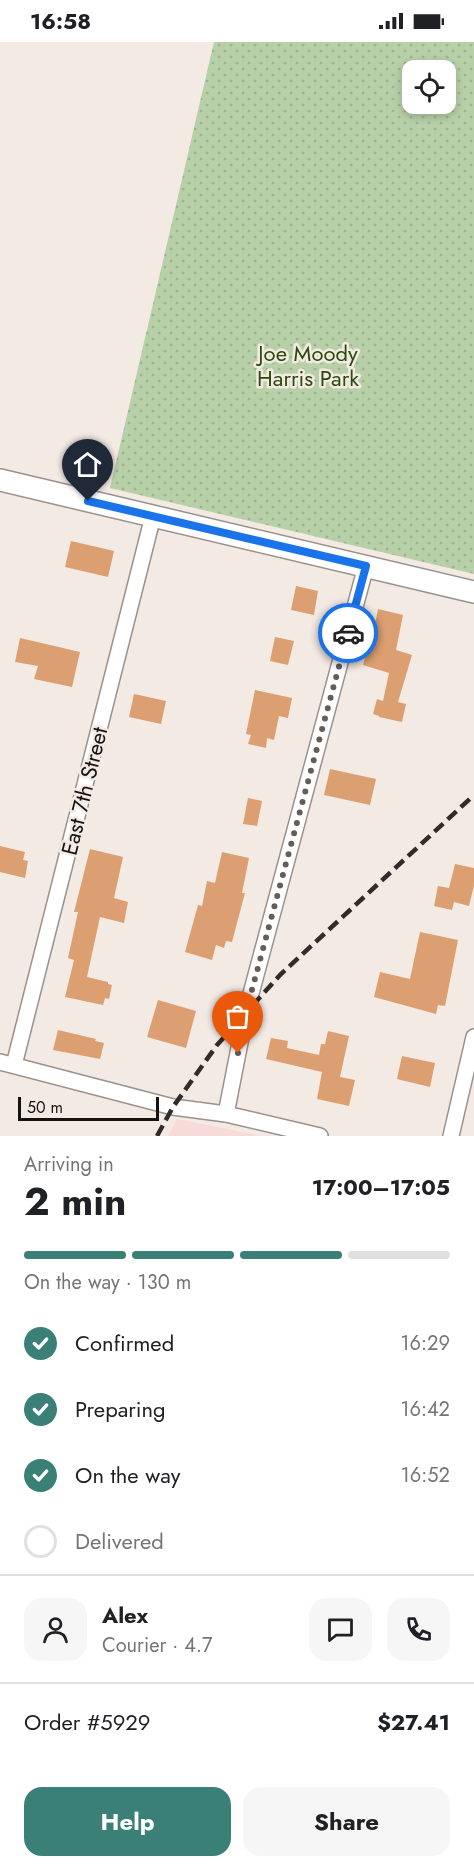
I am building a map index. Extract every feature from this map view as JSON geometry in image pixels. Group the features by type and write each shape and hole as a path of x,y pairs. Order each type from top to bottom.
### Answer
{"main road":[{"path":"0,480 474,592"}],"street":[{"name":"East 7th Street","path":"7,1064 153,516"},
{"path":"226,1114 246,1012 366,566"},
{"path":"451,1136 474,1037"},
{"path":"7,1064 173,1107 226,1114 320,1136"}],"shaded area":[{"path":"177,1119 198,1123 262,1136 168,1136"}],"green space":[{"name":"Joe Moody Harris Park","path":"214,42 474,42 474,574 110,488"}],"building":[{"path":"71,541 114,551 108,577 65,567"},
{"path":"296,586 318,591 314,615 291,610"},
{"path":"378,609 403,615 396,650 412,655 398,702 406,704 402,722 373,714 377,699 383,701 389,673 363,665 367,651 370,652"},
{"path":"275,637 294,641 288,665 270,661"},
{"path":"20,638 80,652 72,687 34,679 38,666 15,662"},
{"path":"255,690 292,698 288,718 279,716 274,740 267,738 266,748 248,744 251,735 246,734"},
{"path":"134,694 166,701 161,724 129,717"},
{"path":"330,769 376,779 370,805 324,795"},
{"path":"248,798 262,801 257,826 243,824"},
{"path":"0,846 25,852 23,860 28,861 25,878 0,872"},
{"path":"90,849 123,857 114,898 128,902 124,923 100,917 87,977 112,985 109,999 105,998 103,1005 65,997 74,960 68,958 78,912 74,912"},
{"path":"222,852 249,858 242,893 245,893 232,942 226,941 224,948 216,945 212,960 185,952 198,905 202,906 207,881 215,883"},
{"path":"455,864 474,868 474,885 469,906 454,902 452,910 434,906 438,886 449,888"},
{"path":"420,932 458,940 445,1006 438,1005 436,1014 374,997 380,972 410,979"},
{"path":"158,1000 196,1011 186,1048 147,1037"},
{"path":"58,1030 104,1043 100,1059 53,1050"},
{"path":"328,1031 349,1036 340,1077 355,1080 349,1106 317,1099 322,1072 266,1059 271,1038 288,1041 287,1048 319,1055 321,1044 325,1044"},
{"path":"402,1056 435,1063 430,1087 397,1079"}],"railway":[{"path":"157,1136 173,1107 217,1045 280,975 474,795"}],"way so far":[{"path":"238,1053 246,1012 348,633"}],"route":[{"path":"88,501 366,566 348,633"}]}
